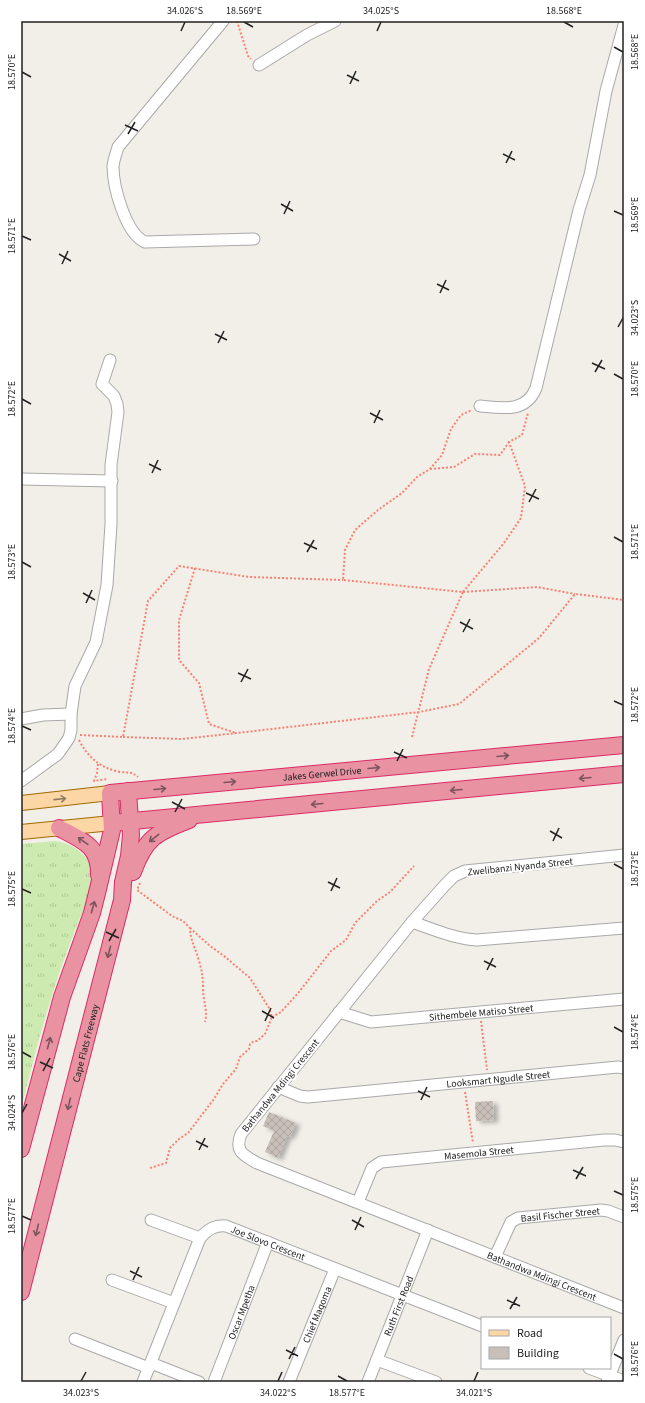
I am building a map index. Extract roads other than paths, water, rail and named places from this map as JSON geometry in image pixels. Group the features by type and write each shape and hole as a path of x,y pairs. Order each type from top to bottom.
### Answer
{"highway":[{"name":"Jakes Gerwel Drive","path":"110,793 624,745"},
{"path":"112,823 624,774"},
{"name":"Cape Flats Freeway","path":"21,1292 122,900 123,882 130,846 128,791"},
{"path":"21,1148 62,997 92,913 110,837 112,823 110,793"},
{"path":"122,900 137,861 143,848 149,841 165,830 201,814"},
{"path":"59,828 83,840 91,847 98,862 98,889"}],"main road":[{"name":"Jakes Gerwel Drive","path":"21,803 110,793"},
{"path":"21,832 112,823"}],"street":[{"path":"223,21 118,148 113,167 116,190 127,221 139,238 145,242 254,239"},
{"path":"259,65 301,38 335,21"},
{"path":"480,406 513,408 531,399 534,394 579,210 590,175 606,91 624,25"},
{"path":"21,781 58,754 69,738 75,686 96,642 107,585 112,481 111,466 118,412 114,396 102,384 110,360"},
{"path":"21,479 112,481"},
{"path":"21,719 43,715 71,714"},
{"name":"Zwelibanzi Nyanda Street","path":"412,922 454,876 465,871 624,855"},
{"path":"412,922 452,935 477,940 624,928"},
{"name":"Bathandwa Mdingi Crescent","path":"412,922 241,1134 238,1147 241,1153 258,1163 624,1308"},
{"name":"Sithembele Matiso Street","path":"339,1012 371,1022 624,999"},
{"name":"Looksmart Ngudle Street","path":"278,1087 300,1096 308,1097 618,1067 624,1068"},
{"name":"Masemola Street","path":"358,1202 372,1168 381,1162 604,1140 624,1142"},
{"name":"Basil Fischer Street","path":"495,1257 511,1222 518,1218 601,1210 608,1211 624,1218"},
{"path":"143,1382 200,1238 151,1220"},
{"name":"Joe Slovo Crescent","path":"200,1238 206,1231 212,1228 226,1226 481,1326"},
{"name":"Ruth First Road","path":"368,1382 428,1230"},
{"name":"Oscar Mpetha","path":"214,1382 268,1242"},
{"name":"Chief Maqoma","path":"289,1382 335,1269"},
{"path":"112,1280 174,1303"},
{"path":"75,1339 199,1382"},
{"path":"608,1379 624,1340"},
{"path":"376,1360 436,1382"},
{"path":"591,1369 608,1379 624,1382"}]}
